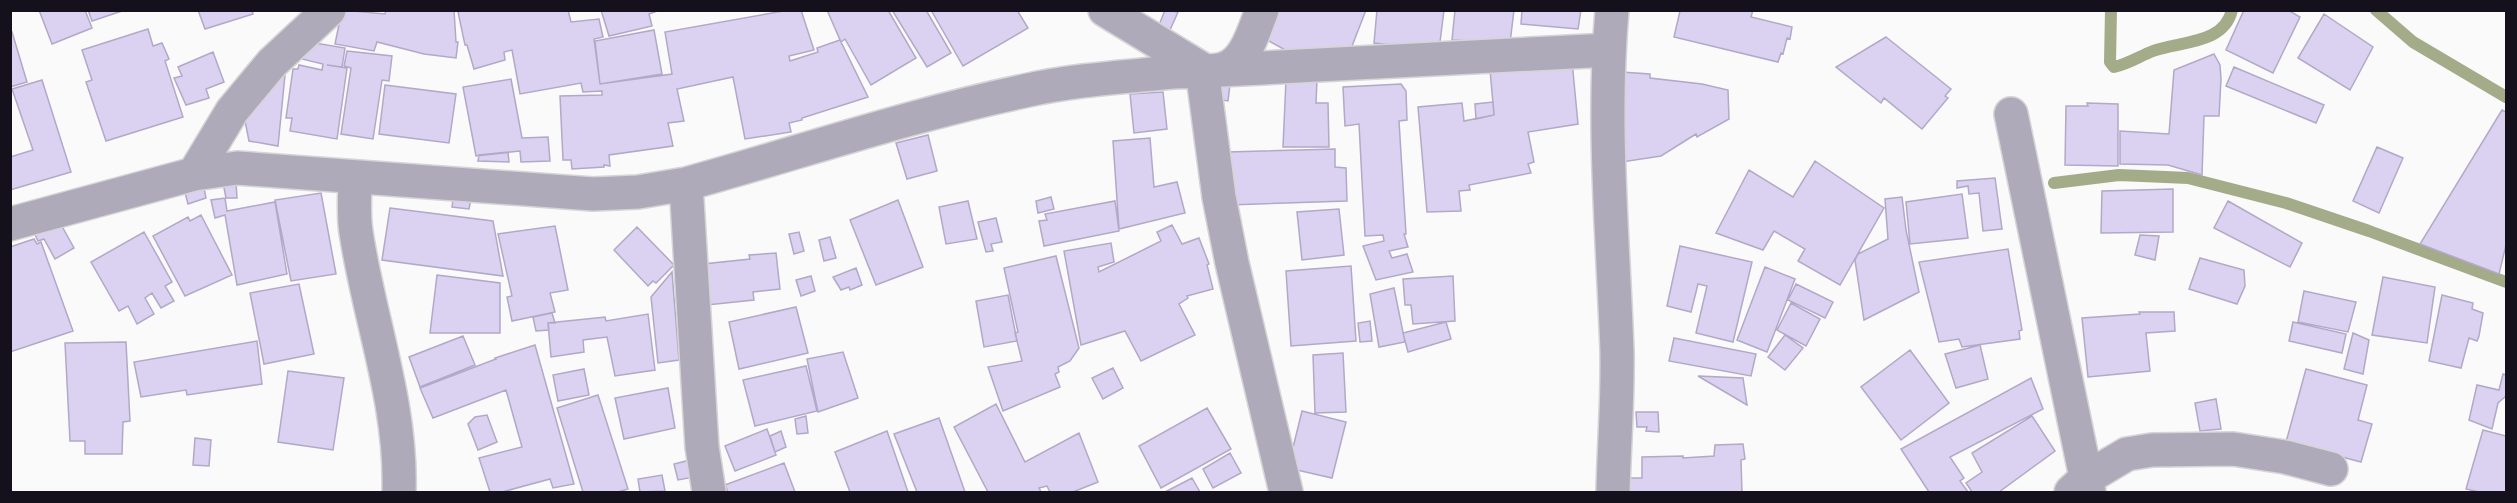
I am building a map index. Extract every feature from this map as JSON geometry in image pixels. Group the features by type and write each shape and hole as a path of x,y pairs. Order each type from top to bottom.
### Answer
{"street":[{"path":"194,174 232,111 272,63 329,10"},
{"path":"1106,10 1212,70 1235,63 1245,50 1262,10"},
{"path":"1612,10 1609,50 1609,156 1617,355 1613,492"},
{"path":"10,224 194,174 237,168 593,194 639,192 686,184 964,105 1026,90 1092,80 1212,70 1609,50"},
{"path":"1212,70 1219,197 1232,263 1286,492"},
{"path":"2011,114 2082,488 2127,454 2152,450 2233,449 2285,457 2331,469"},
{"path":"355,177 355,229 395,415 400,472 399,492"},
{"path":"686,184 702,447 709,492"}],"building":[{"path":"39,10 85,10 92,28 52,44"},
{"path":"88,10 125,10 92,21"},
{"path":"198,10 252,10 253,14 205,29"},
{"path":"342,10 385,14 386,10 454,10 456,42 458,42 456,58 424,54 377,42 374,51 335,44"},
{"path":"463,10 568,10 571,22 599,19 603,37 594,39 600,84 672,74 665,32 789,10 801,10 814,50 789,56 790,61 818,52 817,48 840,40 868,97 789,123 791,132 745,139 733,77 677,89 684,121 668,123 673,146 609,155 610,166 572,169 571,160 563,160 560,96 602,95 602,91 583,92 581,83 520,94 512,50 504,52 505,60 474,69 467,45 465,45 458,12"},
{"path":"601,10 660,10 649,14 652,26 609,36"},
{"path":"827,10 888,10 916,58 871,85 845,39 841,42"},
{"path":"892,10 926,10 951,53 927,67"},
{"path":"931,10 1017,10 1028,28 963,66"},
{"path":"1165,10 1178,12 1170,30 1159,25"},
{"path":"1268,10 1366,10 1347,59 1300,58 1258,35"},
{"path":"1377,10 1444,10 1439,50 1374,43"},
{"path":"1455,10 1514,10 1510,43 1452,40"},
{"path":"1522,10 1581,10 1578,29 1521,24"},
{"path":"1677,10 1753,10 1751,17 1792,27 1790,39 1787,38 1783,54 1781,53 1778,62 1674,37 1680,11"},
{"path":"2244,10 2288,10 2300,17 2273,73 2226,50"},
{"path":"2324,14 2373,47 2350,90 2298,58"},
{"path":"148,29 153,46 162,43 169,59 165,61 183,117 106,141 86,82 92,80 82,50"},
{"path":"654,30 662,74 600,84 595,41"},
{"path":"12,32 27,82 10,87 10,33"},
{"path":"1886,37 1951,89 1945,96 1948,98 1922,129 1884,98 1881,103 1836,67"},
{"path":"303,41 345,48 342,67 327,65 347,68 337,139 290,131 292,118 286,118 293,69 298,69 299,65 322,70 323,64 302,59"},
{"path":"347,51 392,56 389,81 382,80 373,139 341,134 351,68 344,66"},
{"path":"213,52 224,82 206,89 209,98 186,105 174,78 182,76 178,67"},
{"path":"2214,54 2220,65 2219,116 2204,116 2202,175 2168,165 2120,164 2120,131 2169,134 2174,70"},
{"path":"1572,61 1578,124 1528,132 1534,162 1528,164 1531,173 1469,185 1470,190 1459,191 1461,211 1427,212 1418,107 1462,103 1464,121 1494,115 1490,70"},
{"path":"286,65 278,146 249,141 243,111"},
{"path":"2234,67 2324,105 2316,123 2226,86"},
{"path":"1621,72 1650,74 1650,78 1702,84 1728,90 1729,119 1697,137 1696,134 1661,156 1622,162"},
{"path":"511,79 522,138 548,137 550,161 521,162 520,151 476,156 463,87"},
{"path":"42,80 71,172 10,190 10,157 33,150 12,89"},
{"path":"1286,80 1317,80 1316,103 1328,103 1329,147 1283,147"},
{"path":"1212,81 1230,84 1228,101 1210,98"},
{"path":"1401,84 1406,91 1407,120 1399,121 1406,234 1404,234 1408,247 1389,251 1392,258 1407,254 1413,272 1376,280 1363,246 1384,241 1383,235 1365,236 1359,124 1345,126 1343,87"},
{"path":"385,85 456,94 449,143 379,134"},
{"path":"1163,92 1167,129 1134,133 1130,94"},
{"path":"1493,102 1494,115 1476,119 1475,104"},
{"path":"2087,103 2118,104 2118,166 2065,165 2066,106 2088,106"},
{"path":"2502,110 2506,112 2506,245 2499,274 2420,244"},
{"path":"928,135 937,171 907,179 896,143"},
{"path":"1150,138 1154,187 1177,182 1185,213 1119,229 1113,141"},
{"path":"2377,147 2403,158 2379,213 2353,201"},
{"path":"1335,149 1335,167 1346,168 1347,201 1229,205 1227,152"},
{"path":"508,152 509,162 478,161 479,155"},
{"path":"1815,161 1884,208 1840,285 1798,261 1805,249 1774,231 1763,250 1716,233 1749,170 1793,197"},
{"path":"1995,178 2002,229 1983,231 1979,193 1969,194 1968,186 1957,188 1957,181"},
{"path":"236,182 237,198 226,198 223,183"},
{"path":"203,183 206,198 188,204 183,185"},
{"path":"2173,189 2173,232 2101,233 2102,191"},
{"path":"454,191 472,194 469,209 452,207"},
{"path":"321,193 336,274 291,281 275,200"},
{"path":"1962,194 1968,238 1910,244 1906,202"},
{"path":"1051,197 1054,209 1038,213 1036,201"},
{"path":"1902,197 1906,230 1919,292 1864,320 1855,260 1858,254 1888,239 1885,199"},
{"path":"225,198 227,211 275,202 287,274 237,285 225,215 215,218 211,200"},
{"path":"898,200 923,267 876,285 850,220"},
{"path":"968,201 977,239 946,244 939,207"},
{"path":"1115,201 1119,231 1044,246 1039,221 1047,220 1045,214"},
{"path":"2228,201 2302,243 2290,267 2214,228"},
{"path":"390,208 493,221 503,276 382,260"},
{"path":"1339,209 1344,255 1302,260 1297,212"},
{"path":"201,215 232,275 185,296 153,236 188,217 190,221"},
{"path":"996,218 1002,242 991,244 993,251 986,252 978,222"},
{"path":"59,221 74,248 55,259 44,239 38,241 32,228"},
{"path":"1172,225 1182,244 1199,238 1209,264 1207,265 1213,289 1187,296 1188,298 1179,304 1195,335 1141,361 1125,331 1081,345 1064,251 1111,243 1114,262 1098,267 1099,272 1161,241 1157,232"},
{"path":"555,226 568,290 550,293 555,312 512,321 507,297 512,296 498,234"},
{"path":"637,227 674,265 656,283 653,281 648,286 614,250"},
{"path":"144,232 172,282 165,286 174,301 161,308 152,293 145,298 154,314 137,324 128,306 119,311 91,262"},
{"path":"799,232 804,251 794,254 789,234"},
{"path":"2140,235 2159,236 2155,260 2135,255"},
{"path":"830,237 836,258 824,261 819,240"},
{"path":"34,239 37,244 41,242 73,331 10,352 10,247"},
{"path":"1680,246 1752,262 1733,342 1696,333 1707,286 1698,284 1691,312 1667,306"},
{"path":"2008,249 2022,330 2019,331 2020,339 1962,347 1959,339 1939,342 1919,262"},
{"path":"776,253 780,289 753,292 754,300 707,305 703,264 750,259 749,255"},
{"path":"1056,256 1079,348 1070,361 1058,367 1059,372 1055,374 1060,387 1003,411 988,367 1022,361 1004,268"},
{"path":"2200,258 2244,270 2245,286 2237,304 2189,289"},
{"path":"1351,266 1356,341 1291,346 1286,271"},
{"path":"1765,267 1795,279 1767,352 1737,340"},
{"path":"856,268 862,285 850,290 849,287 841,290 833,277"},
{"path":"672,272 679,360 658,363 651,297"},
{"path":"437,275 500,283 500,333 430,333"},
{"path":"811,276 815,291 801,296 796,280"},
{"path":"1453,276 1455,321 1413,324 1411,305 1405,305 1403,279"},
{"path":"2383,277 2435,287 2427,343 2372,335"},
{"path":"299,284 314,354 264,364 250,293"},
{"path":"1796,284 1833,302 1825,318 1788,300"},
{"path":"1394,288 1405,342 1379,347 1370,294"},
{"path":"2304,291 2356,302 2348,332 2298,322"},
{"path":"1008,295 1017,341 984,347 976,301"},
{"path":"2442,295 2473,303 2472,309 2483,313 2477,341 2469,338 2461,368 2429,361"},
{"path":"1791,303 1820,319 1806,346 1777,330"},
{"path":"796,307 808,353 739,369 729,322"},
{"path":"2139,312 2174,312 2175,331 2146,333 2150,371 2088,377 2082,318 2140,314"},
{"path":"552,313 555,323 548,323 549,330 536,331 533,317"},
{"path":"648,314 655,370 615,376 607,337 583,340 584,352 551,357 548,323 605,317 606,321"},
{"path":"1370,321 1372,341 1360,342 1358,323"},
{"path":"1446,322 1451,339 1408,352 1403,333"},
{"path":"2293,322 2346,334 2342,353 2289,341"},
{"path":"2353,333 2369,340 2363,374 2344,369"},
{"path":"1785,335 1803,348 1785,370 1768,357"},
{"path":"463,336 475,365 420,387 409,357"},
{"path":"1674,338 1756,354 1751,376 1669,361"},
{"path":"257,341 262,384 187,395 186,390 141,397 134,362"},
{"path":"126,342 130,421 123,422 122,454 85,454 85,441 70,441 65,343"},
{"path":"535,345 574,484 553,488 550,479 502,492 490,492 479,458 522,447 506,390 433,418 420,388 495,358"},
{"path":"1980,345 1988,379 1956,388 1945,354"},
{"path":"1910,350 1949,403 1901,440 1861,387"},
{"path":"843,352 858,398 818,412 807,359"},
{"path":"1343,353 1346,412 1315,413 1313,355"},
{"path":"806,366 817,411 755,426 743,380"},
{"path":"1113,368 1123,388 1103,399 1092,378"},
{"path":"584,369 589,395 558,401 553,375"},
{"path":"2306,369 2367,385 2358,420 2372,424 2361,462 2286,442"},
{"path":"288,371 344,378 333,450 278,442"},
{"path":"2503,374 2506,375 2506,396 2498,403 2492,429 2469,420 2477,385 2499,390"},
{"path":"1698,376 1743,378 1747,405"},
{"path":"2031,378 2043,409 1950,457 1964,478 1960,481 1968,492 1929,492 1901,449"},
{"path":"668,388 675,428 624,439 615,398"},
{"path":"598,395 628,489 618,492 583,492 557,408"},
{"path":"2216,399 2221,429 2200,431 2195,403"},
{"path":"996,404 1025,462 1079,433 1098,482 1073,492 1050,492 1047,486 1039,488 1041,492 988,492 954,427"},
{"path":"1207,408 1231,449 1161,488 1139,446"},
{"path":"1302,411 1346,422 1332,478 1288,468"},
{"path":"1636,412 1658,412 1659,432 1646,431 1647,427 1637,427"},
{"path":"487,415 497,442 478,450 468,424 475,417"},
{"path":"806,416 808,433 797,434 795,419"},
{"path":"2032,416 2055,451 1999,492 1972,492 1966,483 1982,472 1972,453"},
{"path":"939,418 965,492 917,492 894,434"},
{"path":"767,429 776,455 735,471 725,446"},
{"path":"2483,430 2506,436 2506,492 2479,492 2466,489"},
{"path":"781,431 786,447 775,452 770,436"},
{"path":"887,431 908,492 850,492 835,452"},
{"path":"195,438 211,440 209,466 193,465"},
{"path":"1743,444 1745,459 1741,460 1742,492 1629,492 1623,478 1642,478 1642,457 1714,456 1715,445"},
{"path":"1230,453 1241,473 1213,488 1203,469"},
{"path":"690,460 694,477 678,480 674,464"},
{"path":"784,463 795,492 728,492 725,485"},
{"path":"662,475 665,491 640,492 638,479"},
{"path":"1192,478 1200,492 1165,492"}],"waterway":[{"path":"2111,10 2110,62 2114,67 2153,51 2210,36 2220,30 2232,10"},
{"path":"2376,10 2413,42 2506,97"},
{"path":"2054,183 2119,175 2188,178 2286,203 2506,282"}]}
